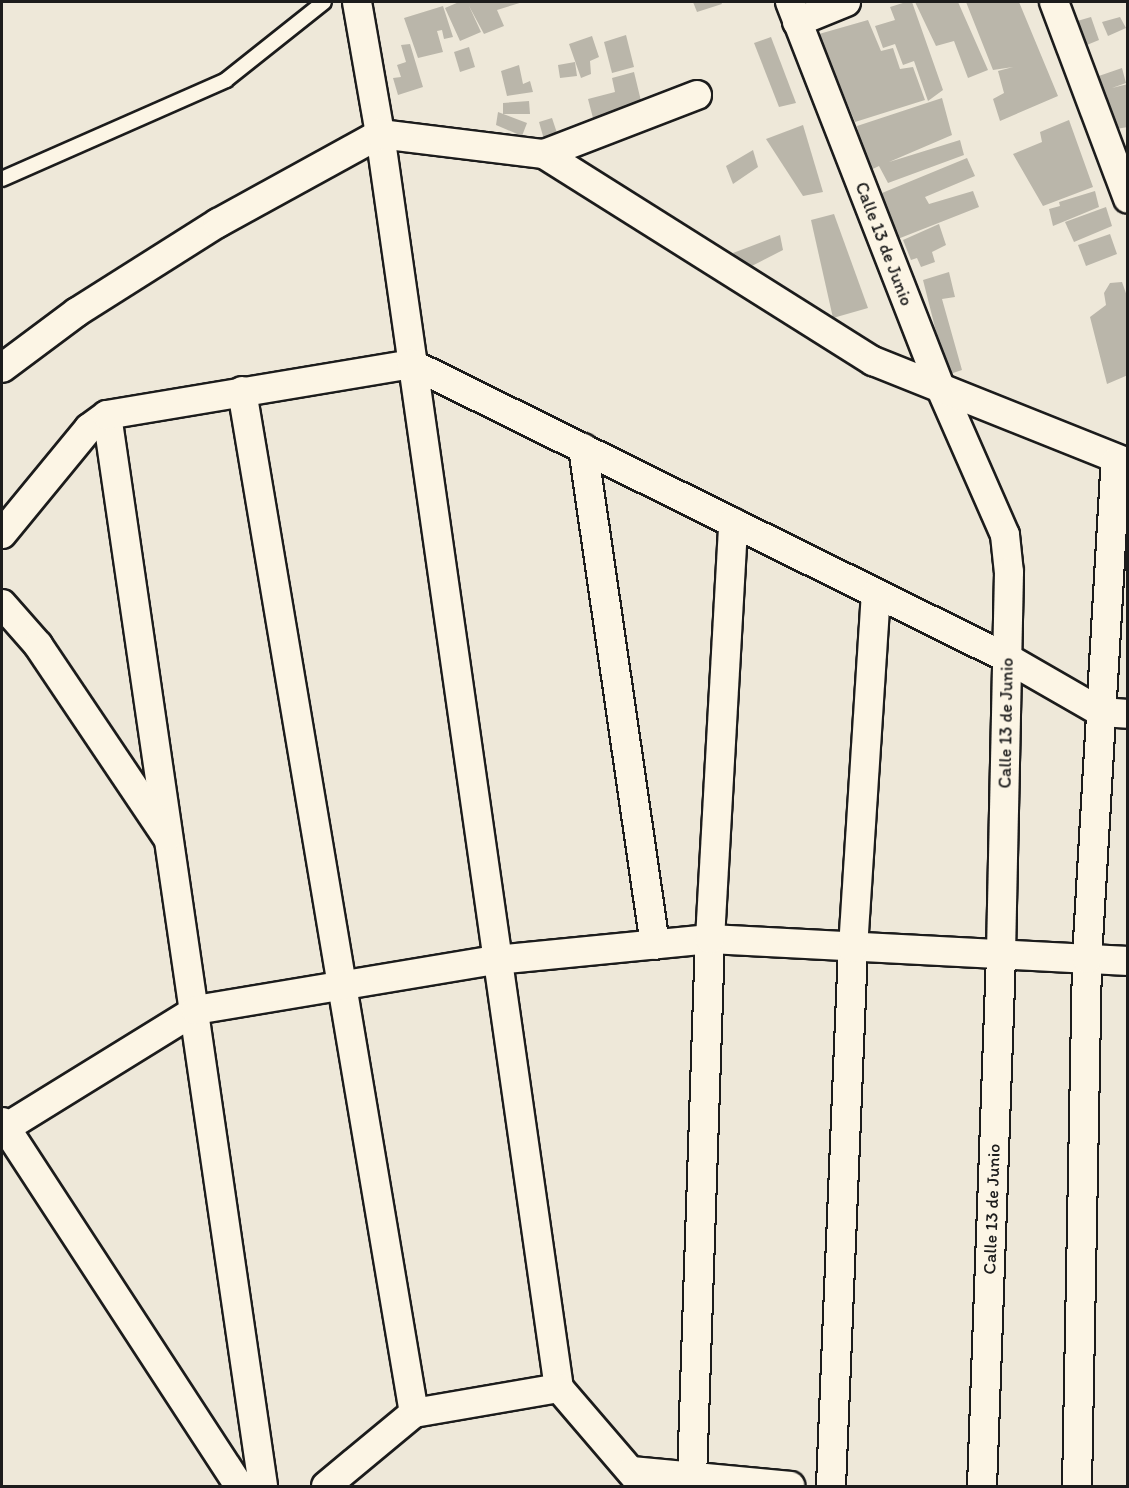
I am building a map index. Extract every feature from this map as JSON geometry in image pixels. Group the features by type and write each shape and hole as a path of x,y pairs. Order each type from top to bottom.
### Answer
{"street":[{"path":"793,12 846,2"},
{"path":"1054,2 1128,200"},
{"path":"361,3 495,960 559,1388 638,1479 692,1478 790,1486"},
{"name":"Calle 13 de Junio","path":"793,12 941,389 1005,534 1010,572 1001,956 982,1486"},
{"path":"544,154 697,95"},
{"path":"2,368 77,312 218,223 380,134 544,154 873,361 1122,462 1114,713 1087,959 1077,1486"},
{"path":"2,534 89,428 106,415 412,364 1114,713"},
{"path":"242,391 414,1413"},
{"path":"106,415 196,1010 263,1486"},
{"path":"583,448 655,945"},
{"path":"692,1478 710,939 733,523"},
{"path":"831,1486 854,948 876,594"},
{"path":"2,604 38,645 171,842"},
{"path":"239,1486 3,1127 196,1010 495,960 710,939 1128,961"},
{"path":"326,1486 414,1413 559,1388"}],"lane":[{"path":"2,178 225,80 324,2"}],"building":[{"path":"459,2 523,2 497,10 504,26 484,34 469,6 481,32 460,41 445,8"},
{"path":"693,2 721,2 722,4 697,12"},
{"path":"912,2 943,90 928,101 914,61 903,65 895,44 883,48 875,26 895,20 890,7"},
{"path":"915,2 958,2 988,70 968,78 954,41 936,46"},
{"path":"966,2 1019,2 1058,96 1000,121 993,99 1004,93 998,71 1013,67 993,70"},
{"path":"443,6 453,37 444,39 442,30 437,31 443,52 418,58 404,18"},
{"path":"1091,17 1099,40 1077,49 1067,24"},
{"path":"1120,17 1126,28 1108,36 1102,22"},
{"path":"868,20 881,51 893,48 900,69 913,67 925,100 855,122 819,34"},
{"path":"626,35 634,67 612,73 604,42"},
{"path":"592,36 599,57 590,61 591,74 581,78 569,44"},
{"path":"771,37 796,103 779,107 754,43"},
{"path":"410,44 423,87 398,95 393,78 401,77 397,65 406,62 401,45"},
{"path":"469,47 475,67 460,72 454,52"},
{"path":"575,62 577,76 560,78 558,65"},
{"path":"519,65 523,84 530,81 533,92 507,96 501,71"},
{"path":"1122,68 1126,83 1112,88 1128,84 1128,127 1110,130 1093,78"},
{"path":"634,72 642,105 593,118 588,99 615,92 612,78"},
{"path":"942,98 952,135 889,162 960,140 964,155 888,183 879,166 860,175 862,150 857,126"},
{"path":"529,101 530,114 503,114 503,103"},
{"path":"498,112 527,123 522,136 496,125"},
{"path":"552,118 559,139 545,143 539,122"},
{"path":"1069,120 1093,187 1043,206 1013,154 1042,142 1040,132"},
{"path":"803,125 823,192 803,196 766,139"},
{"path":"753,150 758,167 733,184 726,166"},
{"path":"967,158 975,176 925,197 929,204 973,191 979,207 885,244 879,223 890,218 882,193"},
{"path":"1095,191 1099,207 1053,226 1049,209 1060,206 1059,202"},
{"path":"1106,207 1112,226 1074,242 1065,222"},
{"path":"834,214 868,308 833,318 811,220"},
{"path":"939,224 946,245 932,252 935,262 921,267 917,258 911,260 903,240"},
{"path":"1110,234 1117,254 1086,266 1078,245"},
{"path":"780,235 783,250 744,270 733,253"},
{"path":"949,272 955,297 942,299 962,370 947,375 923,280"},
{"path":"1122,282 1128,299 1128,375 1107,384 1090,317 1106,305 1104,293 1110,283"}]}
